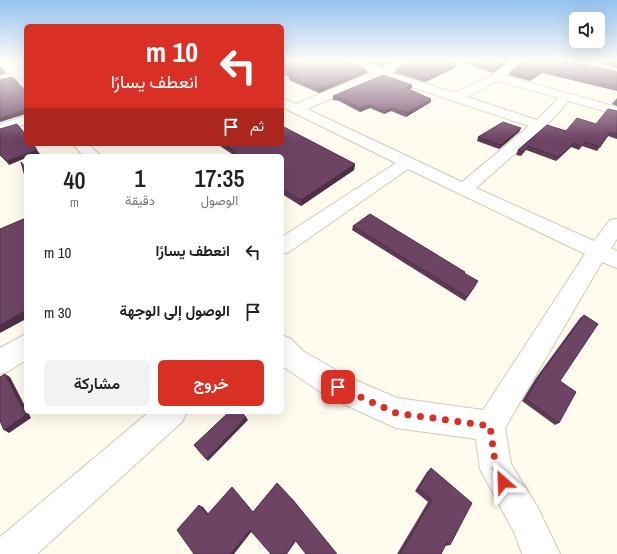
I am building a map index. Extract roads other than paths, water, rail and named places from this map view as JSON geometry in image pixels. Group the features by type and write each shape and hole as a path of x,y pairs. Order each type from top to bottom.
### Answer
{"street":[{"path":"289,105 343,87"},
{"path":"421,87 538,125"},
{"path":"456,98 477,87"},
{"path":"531,87 617,111"},
{"path":"464,189 538,125 567,97"},
{"path":"289,105 407,163 608,256"},
{"path":"0,128 24,121"},
{"path":"82,146 90,154"},
{"path":"284,246 407,163"},
{"path":"541,554 526,520 496,469 490,426 608,256 617,225"},
{"path":"0,362 24,347"},
{"path":"284,349 294,360 338,387 396,413 490,426"},
{"path":"9,554 170,414"}]}
